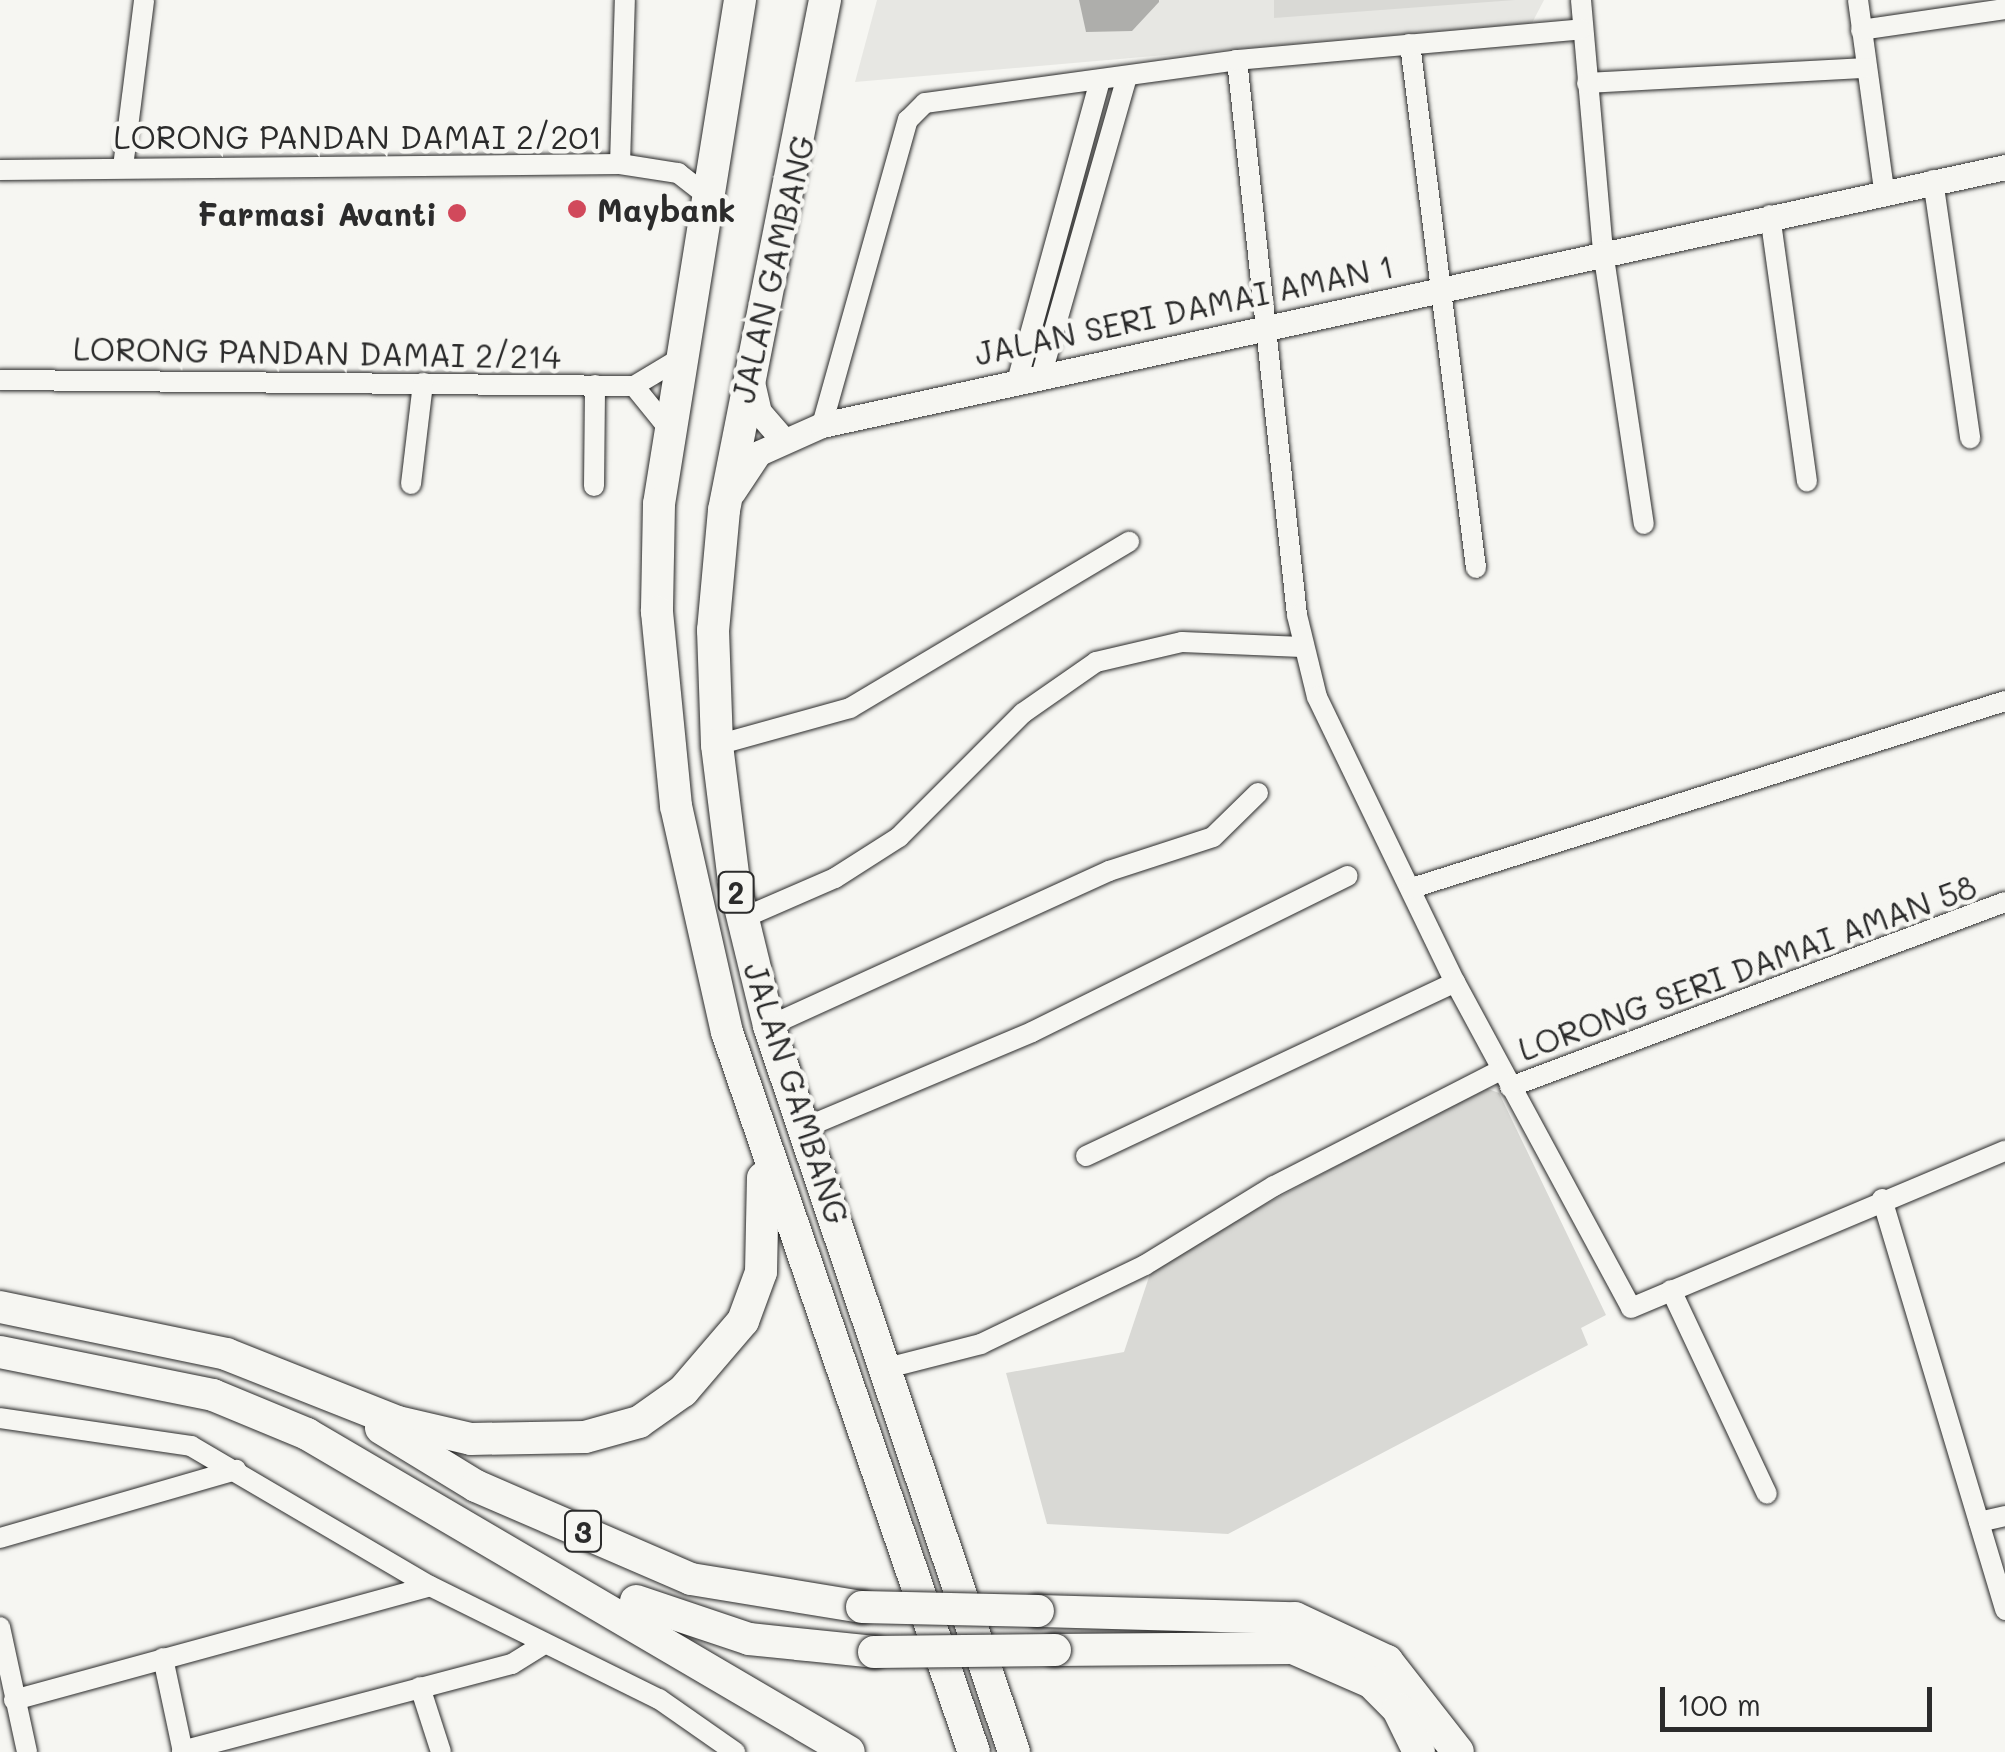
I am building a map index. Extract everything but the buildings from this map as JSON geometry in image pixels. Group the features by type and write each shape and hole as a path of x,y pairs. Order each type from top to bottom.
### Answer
{"highway":[{"name":"JALAN GAMBANG","path":"740,0 669,429 659,522 662,699 702,942 754,1110 974,1752"},
{"name":"JALAN GAMBANG","path":"826,0 748,362 724,510 713,630 718,744 743,918 769,1026 891,1367 1014,1752"},
{"path":"326,1395 471,1439 541,1443 639,1422 718,1353 743,1322 761,1272 768,1216 754,1110"},
{"name":"3","path":"0,1307 226,1354 326,1395 476,1486 690,1579 862,1607 1295,1618 1388,1660 1458,1752"},
{"name":"3","path":"0,1352 213,1395 306,1434 457,1525 676,1620 874,1652 1292,1648 1370,1682 1398,1710 1418,1752"},
{"path":"457,1525 849,1752"}],"street":[{"path":"123,167 144,0"},
{"path":"620,164 625,0"},
{"path":"1581,0 1603,251 1644,524"},
{"path":"1858,0 1884,190"},
{"path":"1861,30 2001,7"},
{"path":"822,425 908,120 925,103 1237,60 1581,29"},
{"path":"1410,44 1437,286 1476,568"},
{"path":"1237,60 1302,647 1317,697 1455,982 1630,1308 1882,1199 2005,1151"},
{"path":"1587,83 1866,68"},
{"path":"1030,375 1127,77"},
{"path":"1030,375 1100,81"},
{"name":"LORONG PANDAN DAMAI 2/201","path":"0,170 620,164 678,172 707,196"},
{"name":"JALAN SERI DAMAI AMAN 1","path":"724,510 746,468 782,438 822,425 1437,286 2005,167"},
{"path":"1933,180 1970,438"},
{"path":"1770,215 1807,481"},
{"path":"669,429 634,386 679,359"},
{"path":"748,362 760,412 782,438"},
{"name":"LORONG PANDAN DAMAI 2/214","path":"0,380 634,386"},
{"path":"410,484 422,382"},
{"path":"594,486 595,385"},
{"path":"718,744 850,708 1129,542"},
{"path":"743,918 899,837 1024,713 1096,662 1182,642 1302,647"},
{"path":"1412,888 2005,701"},
{"path":"769,1026 1109,871 1212,837 1258,793"},
{"path":"804,1128 1032,1032 1348,876"},
{"name":"LORONG SERI DAMAI AMAN 58","path":"891,1367 982,1344 1145,1265 1274,1186 1505,1078 2005,902"},
{"path":"1086,1156 1455,982"},
{"path":"1882,1199 2005,1610"},
{"path":"1671,1290 1768,1494"},
{"path":"0,1418 145,1434 236,1470 430,1586 543,1645 659,1698 724,1749"},
{"path":"0,1538 236,1470"},
{"path":"1980,1522 2005,1516"},
{"path":"14,1700 430,1586"},
{"path":"0,1627 27,1752"},
{"path":"163,1658 183,1751 512,1664 543,1645"},
{"path":"420,1687 442,1752"}],"shaded area":[{"path":"877,0 1544,0 1532,23 855,82"},
{"path":"1079,0 1159,2 1132,31 1086,32"},
{"path":"1274,0 1515,0 1274,18"},
{"path":"1483,1087 1499,1093 1606,1315 1581,1328 1588,1345 1228,1534 1047,1524 1006,1373 1124,1352 1153,1265"}],"place":[{"name":"Maybank","path":"577,209"},
{"name":"Farmasi Avanti","path":"457,213"}]}
